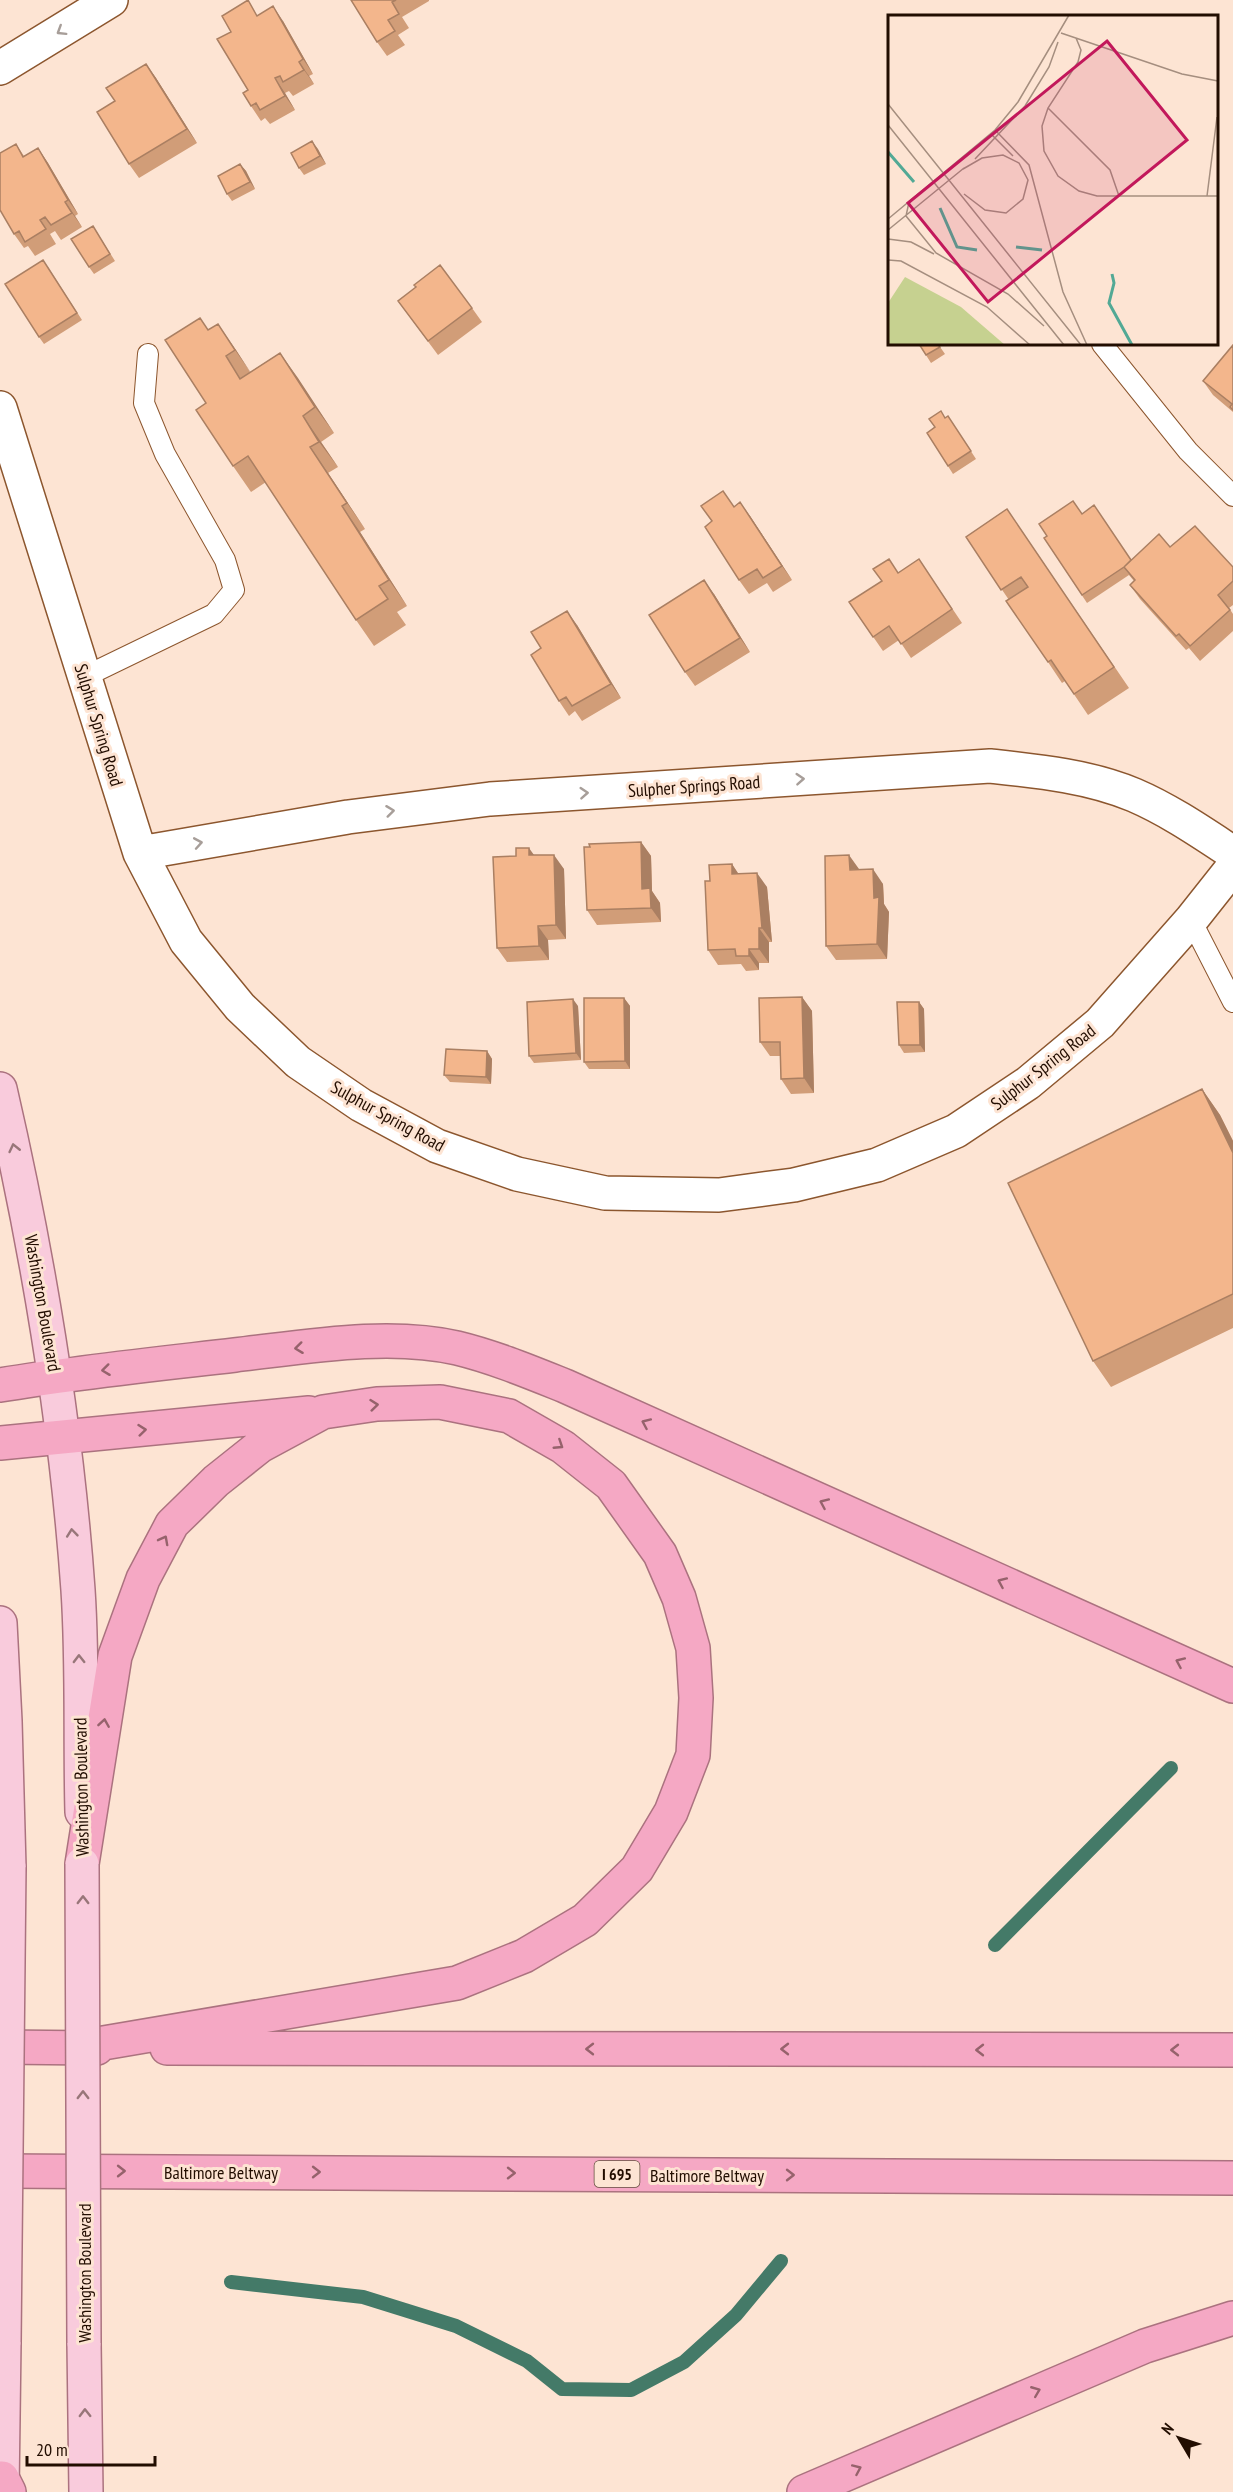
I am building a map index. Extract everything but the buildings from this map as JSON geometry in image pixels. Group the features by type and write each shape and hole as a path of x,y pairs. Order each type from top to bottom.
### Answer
{"highway":[{"path":"0,1385 56,1376 316,1346 400,1341 457,1348 509,1364 565,1386 1233,1686"},
{"path":"0,1443 323,1412 377,1404 440,1402 509,1416 562,1447 611,1485 660,1554 679,1598 693,1648 696,1698 693,1755 671,1812 637,1869 585,1920 524,1956 457,1983 74,2048"},
{"path":"82,1864 115,1656 143,1580 172,1524 216,1481 261,1446 323,1412"},
{"path":"0,2047 1233,2050"},
{"name":"Baltimore Beltway","path":"0,2171 1233,2178"},
{"path":"804,2492 1144,2346 1233,2318"}],"main road":[{"name":"Washington Boulevard","path":"0,1089 27,1205 56,1376 78,1591 86,2492"},
{"path":"0,1623 9,1867 4,2487"}],"street":[{"path":"0,68 111,0"},
{"name":"Sulphur Spring Road","path":"0,408 140,853 186,941 240,1007 298,1062 361,1105 437,1146 517,1174 605,1193 719,1195 794,1185 878,1165 956,1131 1028,1083 1100,1023 1191,920 1233,867"},
{"name":"Sulpher Springs Road","path":"140,853 348,817 490,799 990,766 1040,771 1133,795 1181,820 1233,853"}],"lane":[{"path":"1103,345 1188,451 1233,496"},
{"path":"84,677 214,614 234,590 225,560 165,454 144,402 148,354"},
{"path":"1191,920 1233,1002"}],"waterway":[{"path":"995,1945 1171,1768"},
{"path":"231,2282 363,2297 456,2326 527,2361 562,2389 631,2390 684,2362 736,2315 781,2261"}]}
